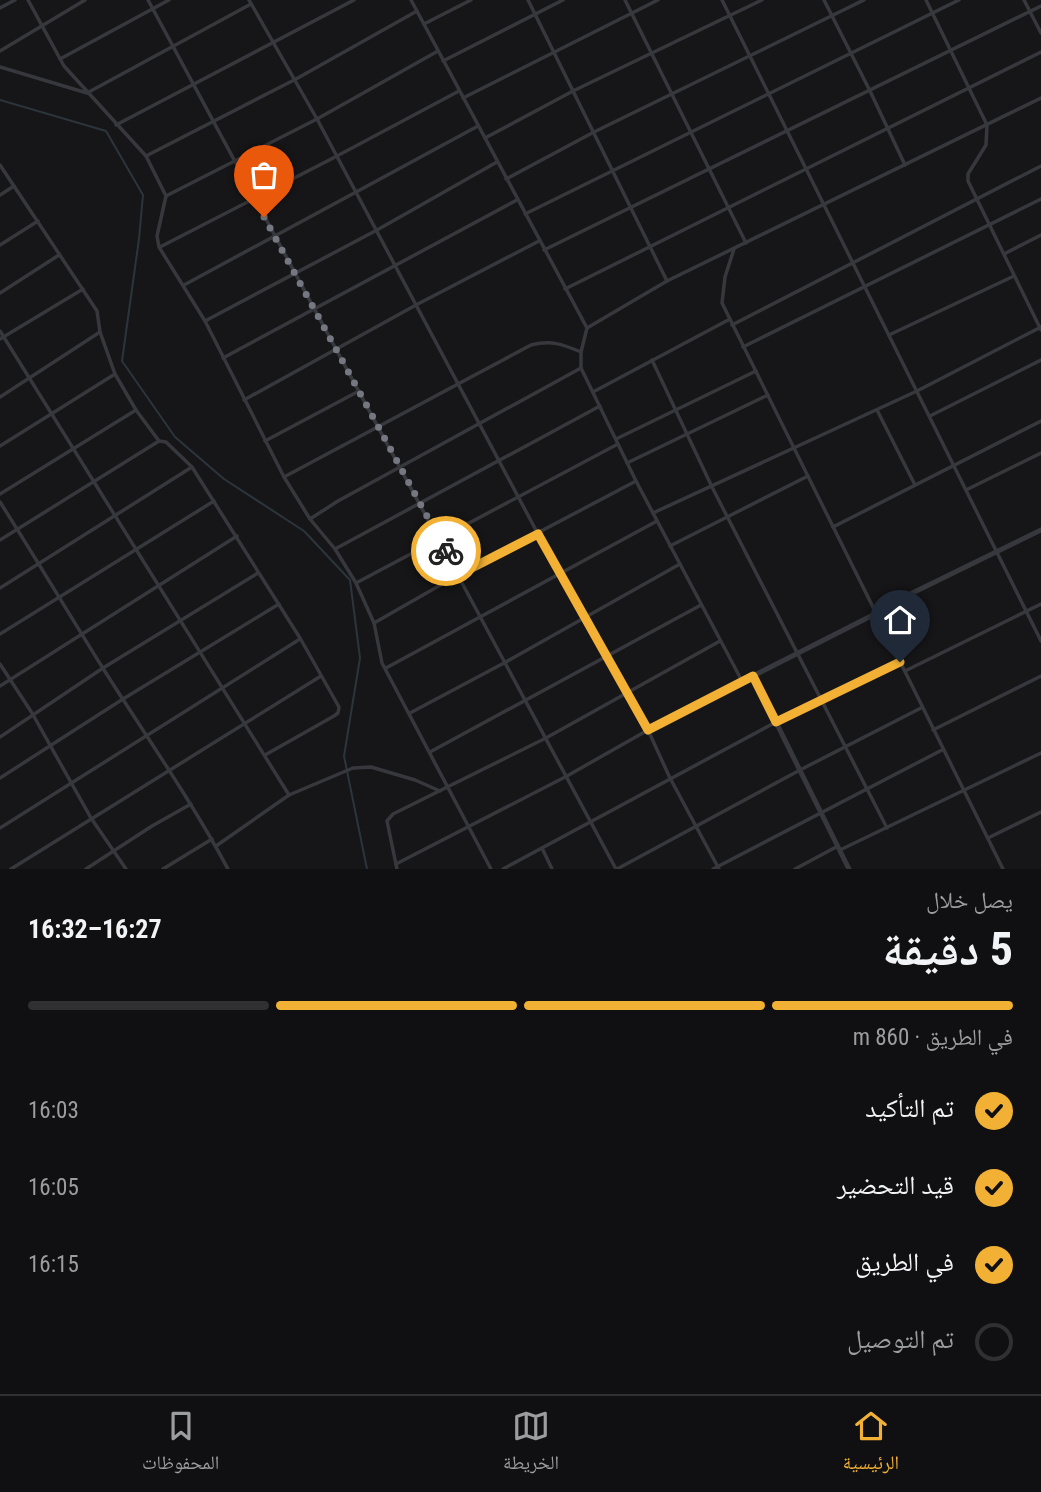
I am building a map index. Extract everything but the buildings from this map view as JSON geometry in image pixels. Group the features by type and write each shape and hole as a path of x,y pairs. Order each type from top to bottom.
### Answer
{"street":[{"path":"0,8 15,0"},
{"path":"28,0 60,59 87,93 146,156 166,196 157,236 159,247 205,321 284,477 356,583 374,623 385,669 491,869"},
{"path":"0,51 85,0"},
{"path":"148,0 616,869 921,708"},
{"path":"60,59 169,0"},
{"path":"116,125 354,0"},
{"path":"411,0 587,328 581,352 581,368 635,481 742,681"},
{"path":"424,24 471,0"},
{"path":"528,0 667,281"},
{"path":"443,61 563,0"},
{"path":"625,0 746,243"},
{"path":"463,98 658,0"},
{"path":"722,0 1041,641"},
{"path":"484,138 762,0"},
{"path":"824,0 905,165"},
{"path":"506,179 594,132 864,0"},
{"path":"653,513 917,391 1041,328 968,181 968,174 986,145 987,125 926,0"},
{"path":"525,214 959,0"},
{"path":"1024,0 1041,33"},
{"path":"0,67 87,93 250,2 296,79 538,534 648,730 717,868 942,750"},
{"path":"544,250 787,128 870,91 1041,6"},
{"path":"146,156 296,79 417,11"},
{"path":"166,196 317,119 438,51"},
{"path":"565,289 1041,52"},
{"path":"159,247 459,91"},
{"path":"587,328 667,281 1041,98"},
{"path":"184,285 478,126"},
{"path":"205,321 377,230 497,162"},
{"path":"0,165 97,311 100,332 115,374 136,410 159,441 166,443 192,467 300,638 339,707 338,713 265,755"},
{"path":"732,325 1041,166"},
{"path":"0,195 14,186"},
{"path":"743,347 1041,199"},
{"path":"223,358 517,200"},
{"path":"0,245 38,221"},
{"path":"1004,254 1041,235"},
{"path":"244,400 539,241"},
{"path":"734,249 722,293 722,303 1003,869"},
{"path":"0,293 60,255"},
{"path":"889,335 1015,276"},
{"path":"2,338 83,289"},
{"path":"593,392 730,319"},
{"path":"0,331 289,795"},
{"path":"0,397 100,332"},
{"path":"284,477 531,345 545,341 560,343 581,352"},
{"path":"652,360 712,487 887,828"},
{"path":"930,416 1041,360"},
{"path":"310,519 581,368"},
{"path":"356,583 675,411 756,371"},
{"path":"0,446 115,374"},
{"path":"265,441 359,391"},
{"path":"627,463 768,395"},
{"path":"335,549 600,407"},
{"path":"0,495 136,410"},
{"path":"877,410 915,485"},
{"path":"833,527 1041,421"},
{"path":"0,540 159,441"},
{"path":"966,489 1041,453"},
{"path":"0,588 192,467"},
{"path":"670,546 808,476"},
{"path":"374,623 635,481"},
{"path":"0,634 214,501"},
{"path":"0,502 146,737 170,770 228,869"},
{"path":"385,669 657,521"},
{"path":"720,641 546,738 390,816 387,821 397,867 648,730 896,601 1041,530"},
{"path":"0,687 237,536"},
{"path":"410,713 680,564"},
{"path":"0,737 32,713 258,573"},
{"path":"0,778 279,604"},
{"path":"904,672 1041,604"},
{"path":"430,752 701,605"},
{"path":"0,828 300,638"},
{"path":"503,869 820,699 900,662"},
{"path":"0,664 125,869"},
{"path":"11,869 322,676"},
{"path":"753,676 849,869"},
{"path":"933,730 1041,676"},
{"path":"794,869 887,828 1041,753"},
{"path":"216,846 289,795 353,768 371,767 415,780 440,791"},
{"path":"86,869 191,804"},
{"path":"988,838 1041,812"},
{"path":"163,869 212,839"},
{"path":"542,848 552,869"}],"waterway":[{"path":"0,100 106,131 143,195 122,361 175,437 224,479 304,531 350,580 360,658 344,756 367,869"}],"way so far":[{"path":"264,217 446,551"}],"route":[{"path":"446,551 458,575 538,534 648,730 753,676 776,722 900,662"}]}
